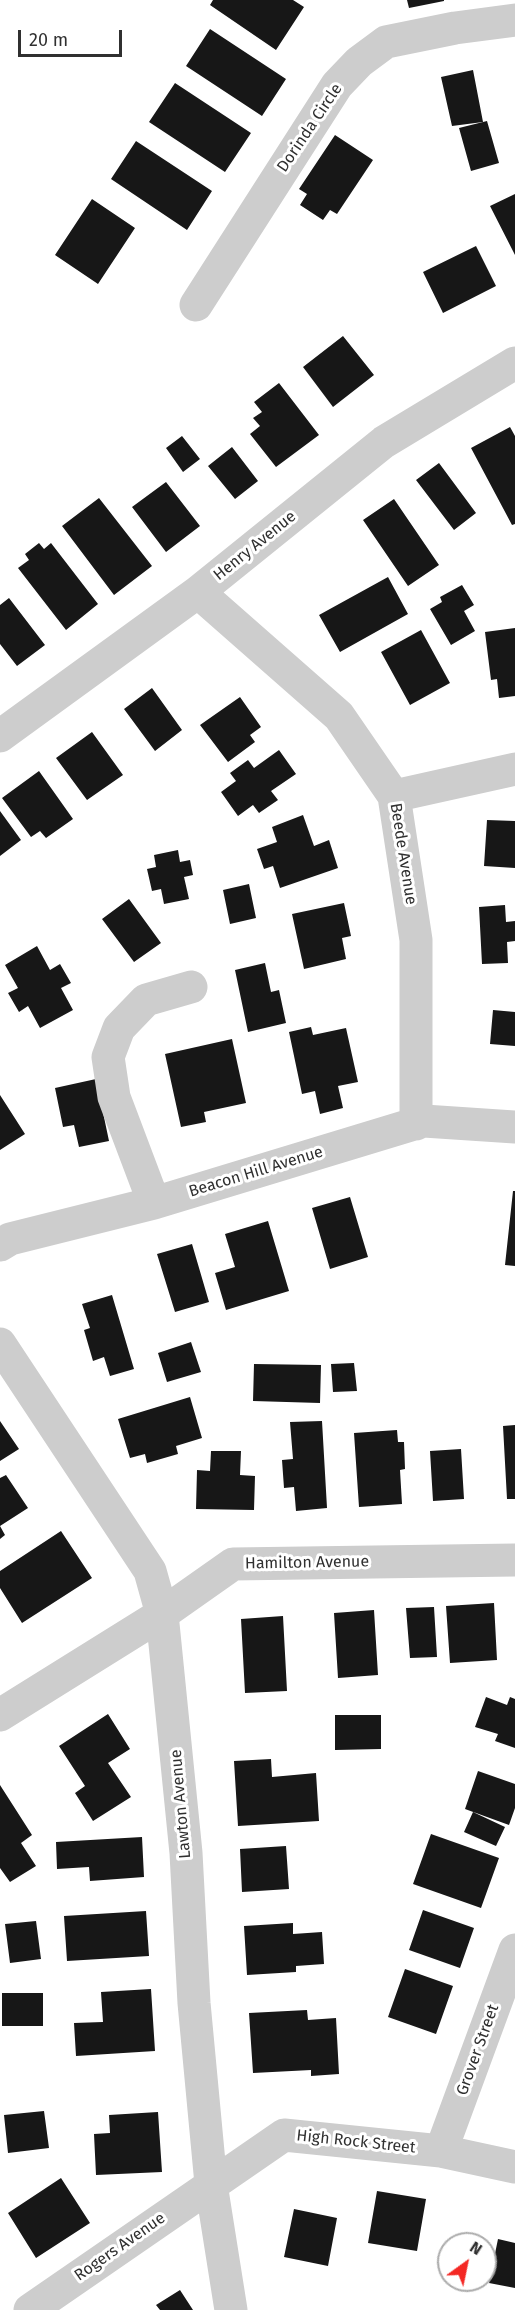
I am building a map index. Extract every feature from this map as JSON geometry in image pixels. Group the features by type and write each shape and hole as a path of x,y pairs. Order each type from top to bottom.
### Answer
{"street":[{"name":"Dorinda Circle","path":"195,305 337,85 359,62 386,42 455,28 515,20"},
{"name":"Henry Avenue","path":"0,736 198,592 384,442 515,363"},
{"name":"Beede Avenue","path":"198,592 339,716 394,796 416,940 416,1124"},
{"path":"394,796 515,769"},
{"path":"154,1203 114,1097 108,1057 119,1028 146,1000 191,987"},
{"name":"Beacon Hill Avenue","path":"0,1245 10,1239 154,1203 424,1121 515,1127"},
{"name":"Lawton Avenue","path":"0,1344 150,1571 162,1614 186,1853 194,2003 211,2184 231,2310"},
{"name":"Hamilton Avenue","path":"0,1715 162,1614 233,1564 515,1560"},
{"name":"Grover Street","path":"441,2151 515,1950"},
{"name":"High Rock Street","path":"211,2184 284,2135 441,2151 515,2167"},
{"name":"Rogers Avenue","path":"30,2310 211,2184"}],"building":[{"path":"213,0 293,0 304,7 276,50 210,5"},
{"path":"407,0 444,0 444,1 409,8"},
{"path":"210,29 286,79 262,116 186,66"},
{"path":"473,70 483,122 452,126 441,77"},
{"path":"175,83 251,133 225,172 149,122"},
{"path":"487,121 499,163 471,171 459,128"},
{"path":"335,135 373,160 337,214 330,210 323,220 300,205 307,194 299,189"},
{"path":"136,141 212,191 187,230 111,179"},
{"path":"515,194 515,255 490,206"},
{"path":"92,199 135,228 98,284 55,255"},
{"path":"476,246 496,286 443,313 423,272"},
{"path":"343,336 374,375 333,407 303,367"},
{"path":"279,383 319,435 276,467 250,434 260,426 253,418 262,412 254,402"},
{"path":"510,427 515,436 515,524 512,525 471,448"},
{"path":"182,436 200,459 183,472 166,448"},
{"path":"232,447 258,481 235,499 208,466"},
{"path":"439,463 476,513 454,530 416,480"},
{"path":"166,482 200,526 166,552 132,507"},
{"path":"99,498 152,566 114,595 62,526"},
{"path":"394,499 439,565 408,586 363,520"},
{"path":"39,543 44,549 51,543 98,604 66,630 18,568 29,560 25,554"},
{"path":"388,577 408,614 340,652 319,615"},
{"path":"462,585 474,605 464,611 475,631 451,645 430,609 442,602 440,597"},
{"path":"9,598 45,645 17,666 0,644 0,605"},
{"path":"515,628 515,696 499,698 497,679 491,680 485,632"},
{"path":"421,630 450,683 410,705 381,652"},
{"path":"152,688 182,730 155,751 124,709"},
{"path":"240,697 261,727 250,735 255,742 228,762 200,725"},
{"path":"92,732 123,775 87,800 56,758"},
{"path":"279,750 296,774 271,791 278,800 259,813 253,805 238,816 221,792 236,781 230,773 248,760 254,768"},
{"path":"39,771 73,819 46,838 40,831 31,837 2,798"},
{"path":"0,811 21,840 0,856"},
{"path":"303,815 314,846 329,840 338,868 280,888 273,866 264,869 257,849 277,842 272,827"},
{"path":"487,820 515,821 515,868 484,866"},
{"path":"178,850 180,862 190,860 193,875 184,877 189,899 164,904 161,889 152,891 147,869 156,867 154,855"},
{"path":"249,884 256,918 230,924 223,890"},
{"path":"129,899 161,943 134,962 102,919"},
{"path":"344,903 351,936 342,938 346,959 304,969 292,914"},
{"path":"505,905 506,922 515,921 515,941 507,942 508,963 482,964 479,907"},
{"path":"37,946 50,970 60,964 71,983 61,988 73,1010 40,1028 28,1006 19,1012 8,993 18,988 5,965"},
{"path":"265,963 271,992 279,990 286,1023 248,1032 235,970"},
{"path":"493,1010 515,1012 515,1046 490,1044"},
{"path":"311,1027 313,1035 346,1028 358,1082 338,1086 343,1108 320,1114 315,1091 302,1094 289,1032"},
{"path":"232,1039 246,1103 204,1112 206,1122 181,1127 165,1054"},
{"path":"96,1079 109,1141 79,1147 74,1125 63,1127 55,1088"},
{"path":"0,1095 25,1134 0,1150"},
{"path":"513,1191 515,1191 515,1266 505,1265"},
{"path":"350,1197 368,1257 330,1269 312,1208"},
{"path":"268,1221 289,1291 226,1310 215,1273 235,1267 225,1234"},
{"path":"192,1244 209,1302 175,1312 157,1254"},
{"path":"112,1295 134,1369 110,1376 104,1357 93,1361 84,1330 90,1328 82,1304"},
{"path":"191,1342 201,1372 167,1382 158,1353"},
{"path":"354,1363 357,1391 333,1392 331,1364"},
{"path":"254,1364 321,1365 320,1403 253,1401"},
{"path":"190,1397 202,1438 176,1446 178,1454 147,1463 145,1454 130,1458 118,1419"},
{"path":"0,1421 19,1449 0,1461"},
{"path":"322,1421 327,1508 296,1511 294,1487 284,1488 282,1460 293,1459 290,1422"},
{"path":"515,1425 515,1499 507,1499 503,1426"},
{"path":"397,1430 398,1442 404,1442 405,1469 400,1470 402,1504 359,1507 354,1433"},
{"path":"461,1449 464,1499 433,1501 430,1451"},
{"path":"211,1451 241,1451 240,1475 255,1476 254,1510 196,1509 197,1470 210,1471"},
{"path":"6,1475 28,1508 0,1526 0,1478"},
{"path":"0,1526 5,1535 0,1539"},
{"path":"61,1531 92,1578 22,1623 0,1588 0,1571"},
{"path":"494,1603 497,1660 450,1663 446,1606"},
{"path":"434,1607 437,1657 410,1658 406,1608"},
{"path":"374,1610 378,1675 338,1678 334,1613"},
{"path":"283,1616 287,1691 245,1693 241,1619"},
{"path":"486,1697 507,1705 510,1697 515,1699 515,1748 495,1741 498,1734 475,1727"},
{"path":"108,1714 130,1749 108,1763 131,1797 93,1821 75,1793 85,1786 59,1746"},
{"path":"335,1715 381,1715 381,1749 335,1750"},
{"path":"271,1759 272,1777 316,1773 319,1821 238,1826 234,1761"},
{"path":"478,1771 515,1784 515,1808 509,1825 465,1809"},
{"path":"0,1785 32,1835 21,1843 36,1866 10,1882 0,1868"},
{"path":"473,1812 505,1827 496,1846 464,1832"},
{"path":"431,1834 499,1858 481,1908 413,1884"},
{"path":"142,1837 144,1877 90,1881 89,1867 57,1869 56,1842"},
{"path":"286,1846 289,1889 242,1892 240,1849"},
{"path":"423,1910 474,1928 460,1968 409,1950"},
{"path":"146,1911 149,1956 67,1961 64,1916"},
{"path":"36,1921 41,1959 10,1963 5,1924"},
{"path":"293,1923 293,1934 322,1932 324,1964 296,1966 296,1972 247,1975 244,1926"},
{"path":"405,1969 453,1986 436,2034 388,2017"},
{"path":"151,1989 155,2051 76,2056 74,2023 103,2022 101,1992"},
{"path":"2,1993 43,1993 43,2026 2,2026"},
{"path":"307,2010 308,2020 336,2018 339,2074 311,2076 311,2070 253,2073 249,2013"},
{"path":"44,2111 49,2148 8,2153 4,2115"},
{"path":"158,2112 162,2172 96,2175 94,2134 110,2133 109,2115"},
{"path":"61,2178 90,2223 36,2258 8,2213"},
{"path":"377,2191 426,2199 417,2251 368,2243"},
{"path":"294,2209 337,2218 328,2266 284,2257"},
{"path":"498,2239 515,2243 515,2288 497,2285"},
{"path":"180,2290 193,2310 160,2310 156,2305"}]}
